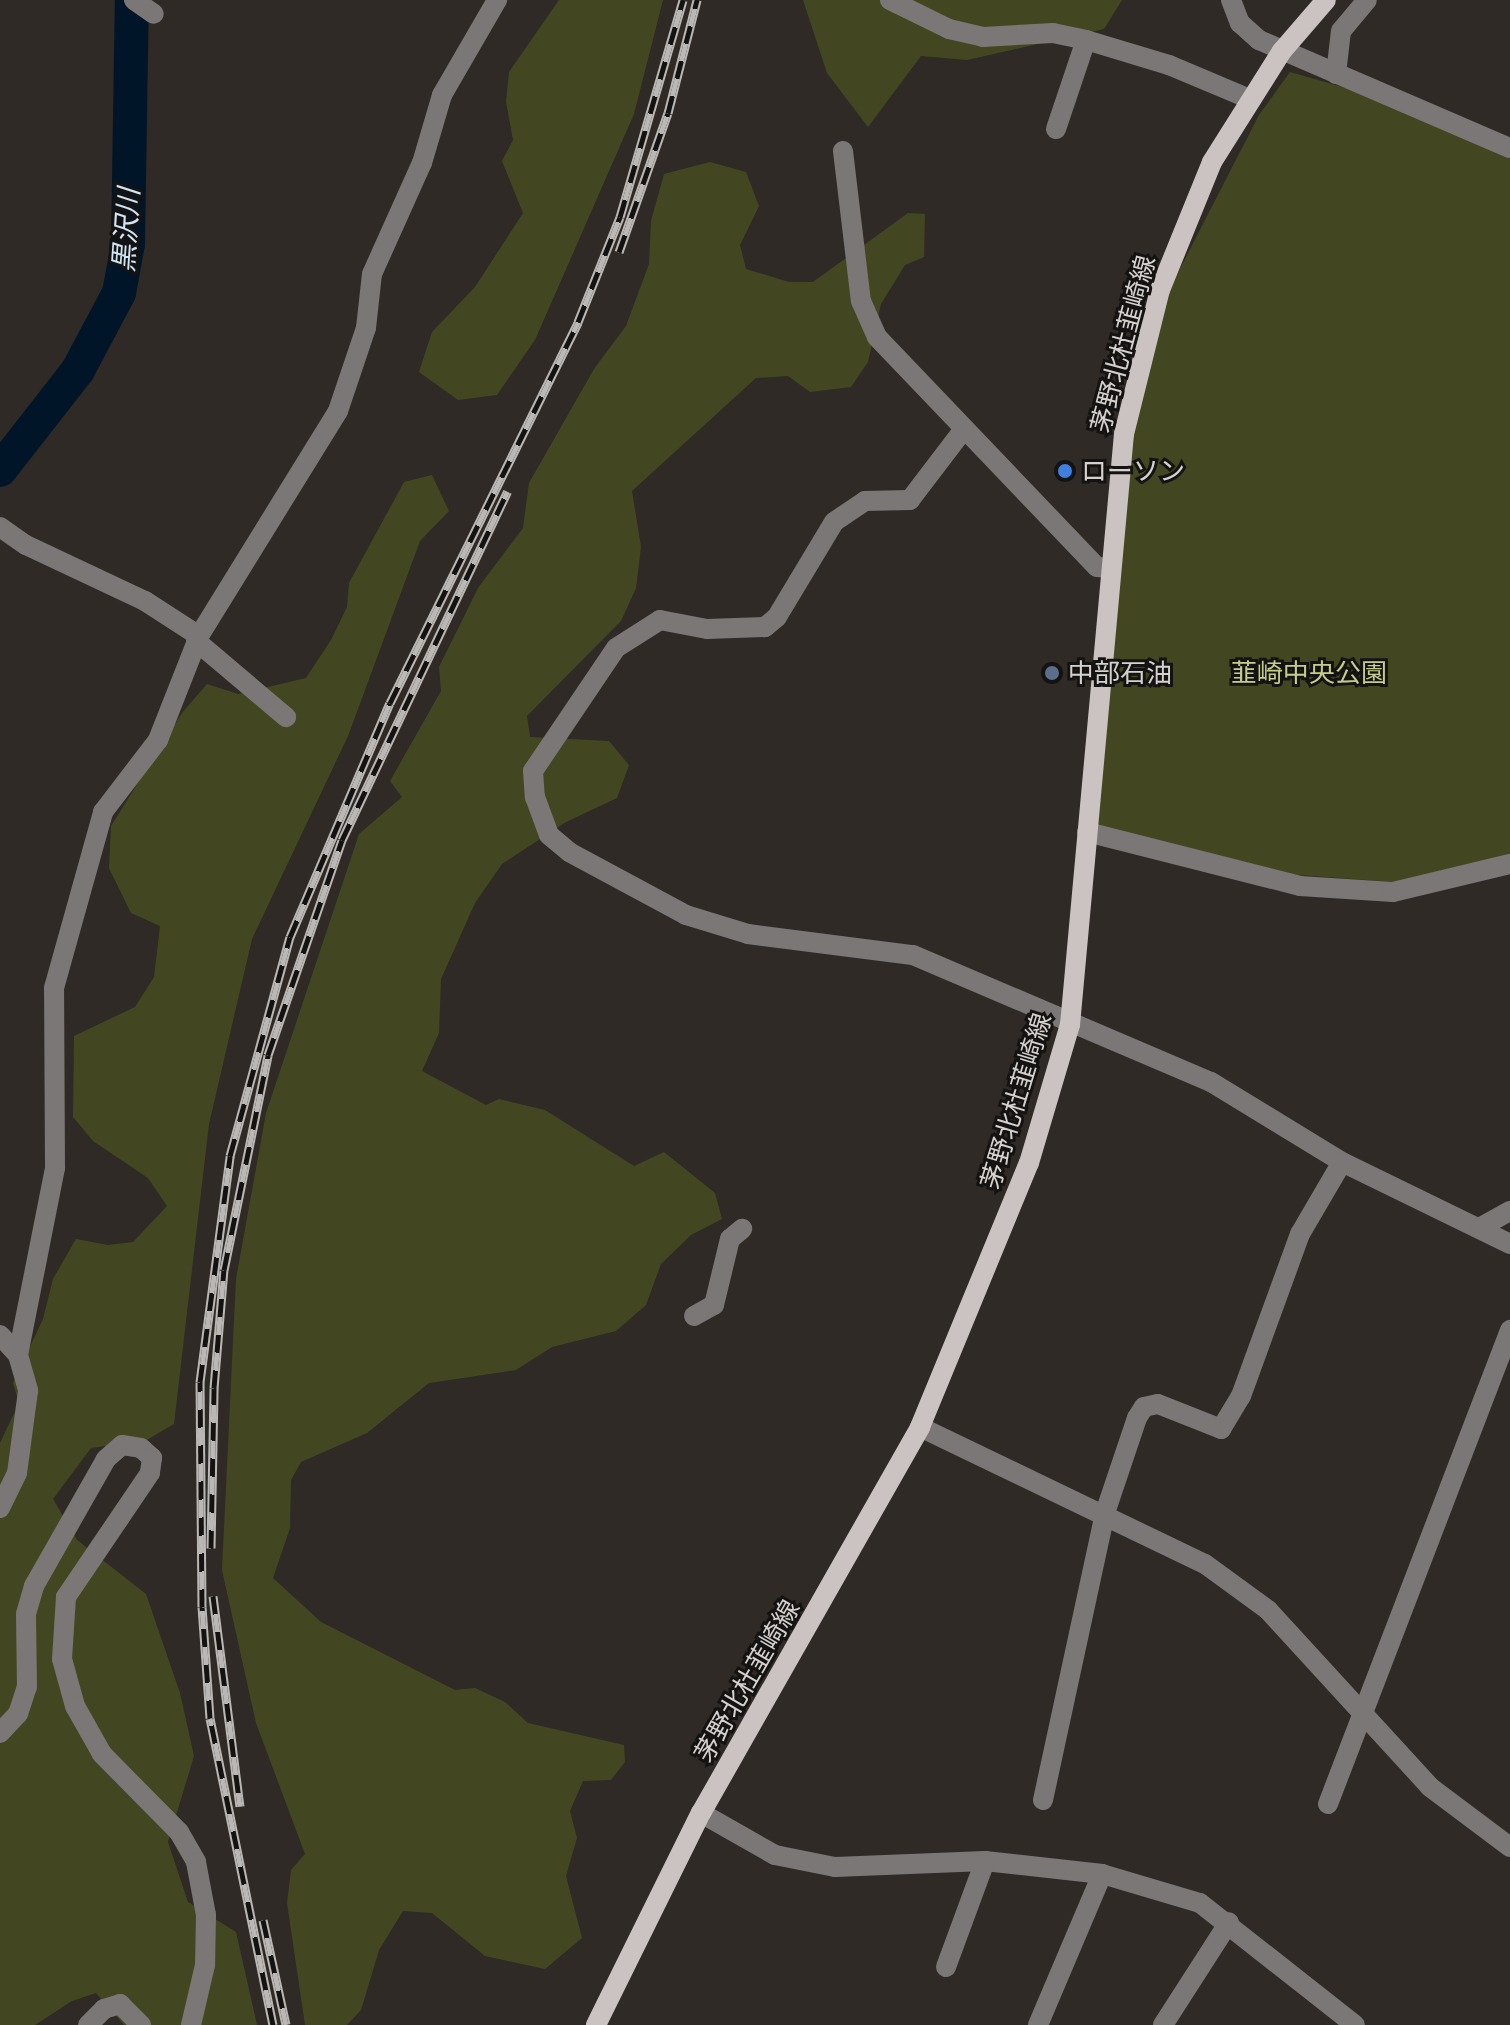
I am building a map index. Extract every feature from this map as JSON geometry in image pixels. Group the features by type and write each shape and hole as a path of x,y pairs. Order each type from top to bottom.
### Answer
{"main road":[{"name":"茅野北杜韮崎線","path":"596,2025 701,1813 920,1427 1029,1163 1070,1025 1124,434 1160,290 1201,185 1250,99 1282,51 1326,0"}],"street":[{"path":"18,1355 55,1168 54,988 103,812 158,740 197,638 338,411 366,328 372,274 422,163 442,95 497,0"},
{"path":"890,0 949,29 983,37 1053,33 1086,40 1169,65 1250,99"},
{"path":"1231,0 1240,23 1259,40 1336,74 1395,94 1510,148"},
{"path":"1336,74 1341,31 1367,0"},
{"path":"1056,129 1086,40"},
{"path":"843,151 861,301 877,337 1097,567 1110,568"},
{"path":"964,429 910,500 865,501 834,522 777,617 765,627 707,629 660,620 616,648 533,771 535,797 549,835 569,852 686,915 748,934 913,955 1070,1025 1211,1082 1342,1162 1481,1227 1510,1244"},
{"path":"0,527 26,545 145,601 197,638 286,717"},
{"path":"1087,832 1300,886 1393,892 1510,864"},
{"path":"1043,1800 1105,1513 1144,1407 1158,1404 1221,1429 1241,1396 1300,1234 1342,1162"},
{"path":"1481,1227 1510,1211"},
{"path":"694,1316 714,1305 730,1239 742,1229"},
{"path":"1328,1804 1510,1330"},
{"path":"0,1335 18,1355 28,1391 27,1425 17,1473 0,1508"},
{"path":"920,1427 1105,1513 1205,1564 1268,1610 1361,1716 1430,1787 1510,1847"},
{"path":"0,1733 18,1714 27,1687 26,1614 34,1586 106,1459 122,1445 141,1448 152,1458 150,1473 66,1597 60,1625 62,1659 75,1706 102,1754 179,1832 196,1862 206,1915 205,1965 191,2025"},
{"path":"701,1813 775,1855 835,1867 985,1861 1102,1874 1200,1903 1229,1922 1355,2025"},
{"path":"946,1967 985,1861"},
{"path":"1038,2025 1102,1874"},
{"path":"1163,2025 1229,1922"},
{"path":"88,2025 104,2009 120,2004 141,2025"}],"green space":[{"path":"559,0 663,0 634,114 535,340 497,395 458,400 419,372 432,332 475,287 523,213 502,161 513,140 506,102 509,72"},
{"path":"803,0 1122,0 1104,29 967,60 921,56 868,127 827,73"},
{"name":"韮崎中央公園","path":"1290,72 1374,96 1510,159 1510,856 1394,882 1285,874 1096,825 1128,446 1167,294 1259,115"},
{"path":"710,162 746,172 759,206 740,245 746,269 789,282 813,282 908,213 925,214 924,257 905,265 881,304 868,362 851,387 810,392 788,376 756,378 632,491 641,547 636,588 621,621 527,716 530,737 609,741 629,765 617,798 566,822 502,864 475,903 441,979 439,1033 422,1071 486,1105 499,1099 545,1110 634,1166 664,1152 715,1193 722,1219 691,1235 661,1264 646,1305 616,1331 552,1347 516,1370 429,1383 367,1433 301,1462 291,1480 290,1528 273,1578 321,1622 455,1690 475,1688 505,1702 528,1723 624,1745 625,1762 611,1780 583,1781 570,1811 577,1838 566,1876 582,1938 545,1969 485,1956 432,1913 403,1911 379,1950 361,2010 347,2025 305,2025 287,1903 291,1870 305,1854 256,1723 222,1570 236,1279 266,1113 359,834 402,797 390,781 441,691 439,667 478,588 523,528 529,483 594,369 626,326 649,264 651,221 664,174"},
{"path":"432,475 449,511 420,541 348,736 252,939 209,1124 174,1424 145,1441 91,1448 53,1499 77,1540 146,1594 180,1693 194,1756 168,1842 188,1902 236,1932 257,2025 124,2025 96,1993 72,2001 35,2025 0,2025 0,1443 19,1403 13,1383 43,1319 53,1279 76,1239 108,1245 133,1242 167,1206 148,1178 93,1141 73,1117 74,1036 135,1007 154,977 160,926 131,913 109,868 111,826 182,713 207,684 238,694 306,678 331,640 347,607 349,583 404,482"}],"waterway":[{"name":"黒沢川","path":"0,470 78,370 119,293 128,244 132,0"}],"railway":[{"path":"273,2025 210,1718 202,1607 200,1382 230,1156 290,937 390,703 578,322 620,217 683,0"},
{"path":"619,252 668,113 697,0"},
{"path":"211,1548 214,1388 224,1270 268,1055 342,840 508,491"},
{"path":"213,1596 240,1806"},
{"path":"263,1920 286,2025"}],"place":[{"name":"ローソン","path":"1065,471"},
{"name":"中部石油","path":"1052,673"}]}
